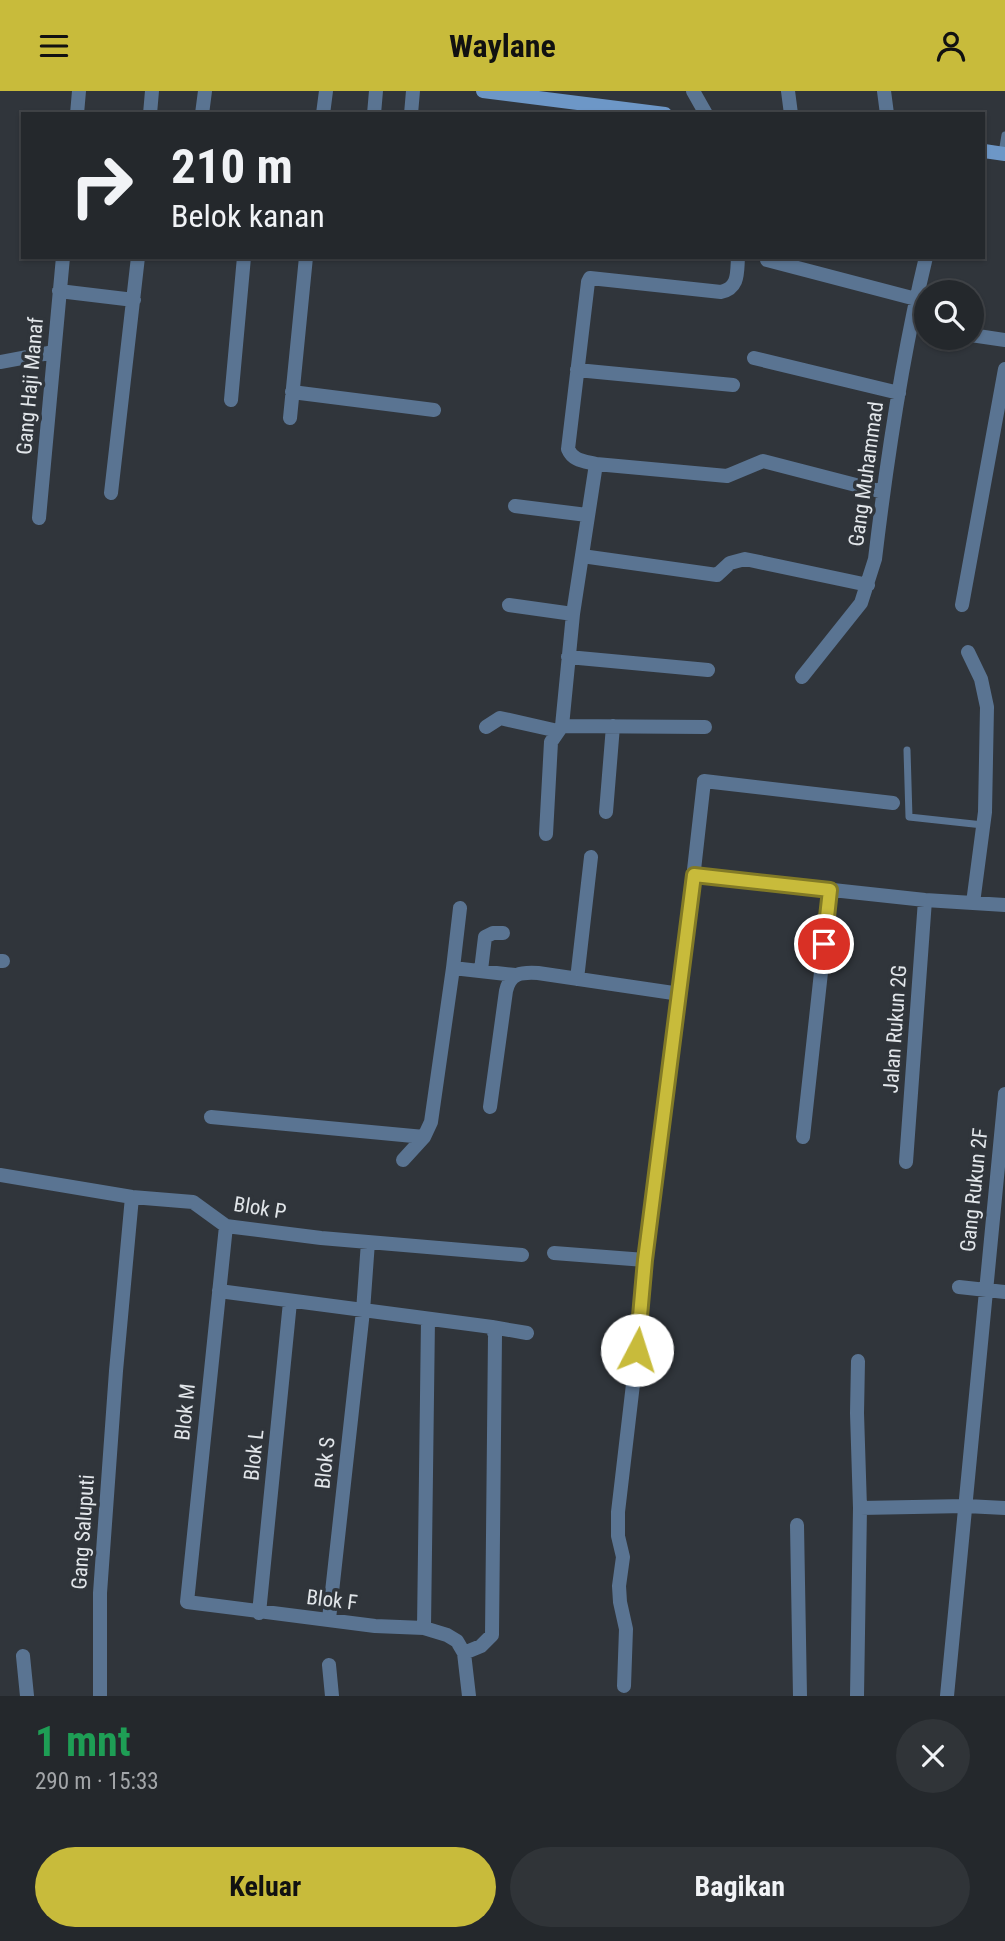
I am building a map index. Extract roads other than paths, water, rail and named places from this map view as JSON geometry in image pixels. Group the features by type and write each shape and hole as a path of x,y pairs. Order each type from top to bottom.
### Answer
{"main road":[{"path":"483,91 585,109 633,112"},
{"path":"985,151 1004,154"}],"street":[{"path":"77,112 79,91"},
{"path":"150,112 152,91"},
{"path":"202,112 205,91"},
{"path":"323,112 326,91"},
{"path":"373,112 376,91"},
{"path":"411,112 413,91"},
{"path":"693,91 705,112"},
{"path":"788,91 791,112"},
{"path":"884,91 887,112"},
{"name":"Gang Haji Manaf","path":"39,518 62,259"},
{"path":"111,493 138,259"},
{"path":"231,400 244,259"},
{"path":"290,418 306,259"},
{"path":"738,259 736,283 721,292 590,278 587,282 568,449 574,459 596,464 727,476 763,461 883,492"},
{"name":"Gang Muhammad","path":"921,280 926,259"},
{"path":"767,260 914,298"},
{"path":"59,291 134,300"},
{"path":"984,337 1005,340"},
{"name":"Gang Muhammad","path":"803,677 861,603 868,585 876,559 883,492 899,393 914,342"},
{"path":"0,362 54,352"},
{"path":"754,358 899,393"},
{"path":"962,605 1005,369"},
{"path":"578,370 733,385"},
{"path":"292,392 434,410"},
{"path":"546,834 551,742 561,721 573,614 596,464"},
{"path":"515,506 587,515"},
{"path":"582,556 717,575 730,563 745,559 868,585"},
{"path":"509,605 573,614"},
{"path":"968,652 981,679 988,708 983,825 973,903"},
{"path":"568,657 708,670"},
{"path":"486,727 500,718 613,726 705,727"},
{"path":"606,812 613,726"},
{"path":"624,1686 627,1652 626,1629 620,1602 623,1557 618,1536 618,1513 645,1260 680,994 704,781 893,803"},
{"path":"577,979 591,857"},
{"path":"694,875 925,900 1005,905"},
{"path":"803,1137 830,890"},
{"name":"Jalan Rukun 2G","path":"906,1162 925,900"},
{"path":"403,1160 424,1137 430,1122 460,908"},
{"path":"481,970 485,937 493,933 503,933"},
{"path":"453,968 515,975 526,972 680,994"},
{"path":"490,1107 506,991 515,975"},
{"name":"Gang Rukun 2F","path":"947,1696 1005,1094"},
{"path":"211,1117 424,1137"},
{"name":"Blok P","path":"0,1175 132,1197 193,1202 226,1227 522,1255"},
{"name":"Gang Saluputi","path":"100,1696 100,1593 132,1197"},
{"name":"Blok M","path":"187,1602 226,1227"},
{"name":"Blok S","path":"329,1619 363,1311 368,1242"},
{"path":"554,1252 645,1260"},
{"path":"960,1287 1005,1292"},
{"path":"219,1291 527,1333"},
{"name":"Blok L","path":"259,1613 290,1301"},
{"path":"424,1627 428,1319"},
{"path":"469,1696 464,1653 481,1646 492,1635 495,1335 492,1327"},
{"path":"857,1696 860,1508 858,1361"},
{"path":"860,1508 966,1506 1005,1509"},
{"path":"796,1525 800,1696"},
{"name":"Blok F","path":"187,1602 375,1626 424,1627 457,1641 464,1653"},
{"path":"23,1656 27,1696"},
{"path":"329,1665 332,1696"}],"lane":[{"path":"1004,154 1005,135"},
{"path":"907,750 909,817 983,825"}]}
